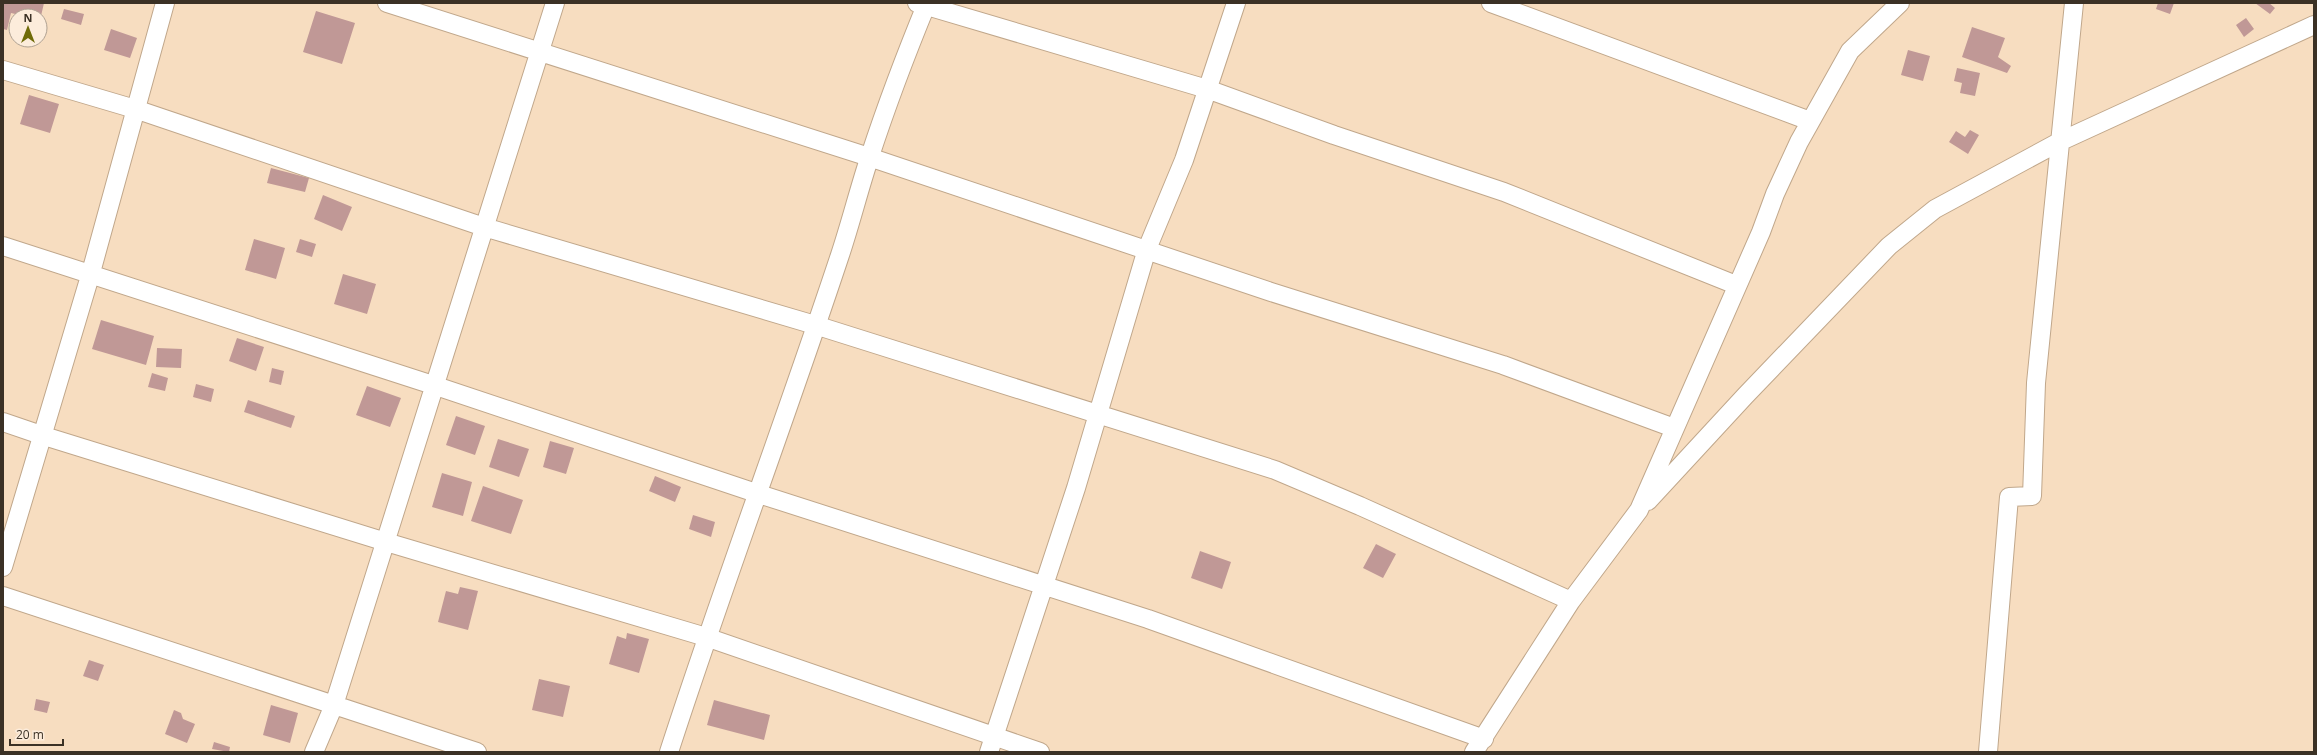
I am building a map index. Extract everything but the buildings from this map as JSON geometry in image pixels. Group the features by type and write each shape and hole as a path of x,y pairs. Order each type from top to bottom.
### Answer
{"street":[{"path":"3,567 44,436 90,276 165,3"},
{"path":"386,3 538,53 870,158 1147,249 1270,292 1503,365 1674,428"},
{"path":"314,752 334,705 386,542 433,385 555,3"},
{"path":"991,744 1042,585 1076,488 1147,249 1184,160 1236,3"},
{"path":"1491,3 1810,121"},
{"path":"1639,510 1736,285 1761,232 1775,194 1810,121 1850,51 1900,3"},
{"path":"1988,752 2009,497 2032,496 2036,383 2074,3"},
{"path":"669,752 706,637 759,494 815,325 840,255 870,158 923,4 1207,89 1334,135 1504,192 1736,285"},
{"path":"3,246 90,276 433,385 759,494 1155,622 1479,745 1570,601 1639,510 1745,396 1889,246 1935,209 2059,142 2314,25"},
{"path":"3,70 135,109 484,227 815,325 1275,470 1360,506 1570,601"},
{"path":"3,422 386,542 706,637 991,744 1040,752"},
{"path":"3,596 477,752"}]}
